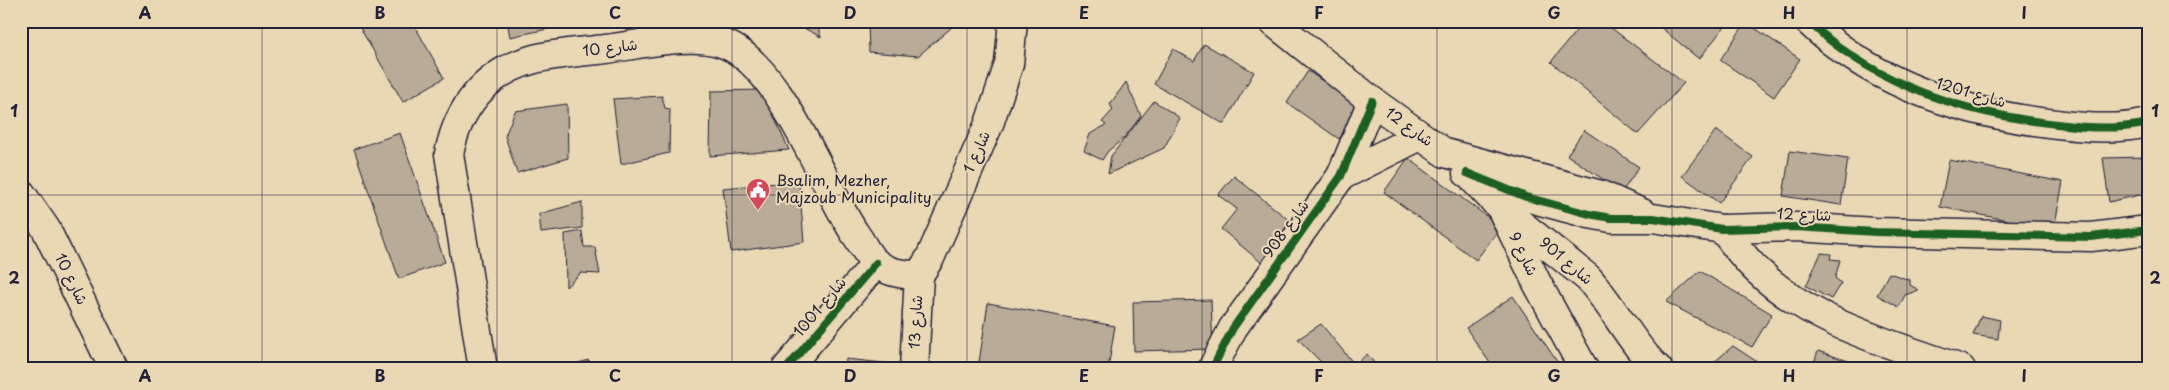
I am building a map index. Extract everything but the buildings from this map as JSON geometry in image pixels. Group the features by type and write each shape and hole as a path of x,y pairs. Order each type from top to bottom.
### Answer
{"street":[{"name":"شارع 1","path":"919,275 930,258 989,124 1009,64 1014,21"},
{"name":"شارع 12","path":"1272,21 1372,101 1445,153 1601,195 1653,218"},
{"name":"شارع 1201","path":"1808,21 1860,61 1910,89 1964,108 2028,121 2070,126 2142,128"},
{"name":"شارع 10","path":"483,369 449,154 454,130 468,104 511,65 542,56 688,39 722,43 748,57 777,92 850,226 876,263"},
{"name":"شارع 908","path":"1212,369 1233,328 1341,176 1372,101"},
{"name":"شارع 908","path":"1341,176 1420,136"},
{"name":"شارع 9","path":"1445,153 1501,208 1537,283 1584,369"},
{"name":"شارع 12","path":"1467,173 1526,197 1589,214 1611,218 1653,218 1722,228 1796,227 1884,232 2091,238 2136,231 2148,217"},
{"name":"شارع 10","path":"21,193 46,229 114,369"},
{"name":"شارع 901","path":"1501,208 1598,288 1628,336 1658,369"},
{"path":"1722,228 1758,272 1789,297 1828,319 1961,369"},
{"path":"876,263 903,275 919,275"},
{"name":"شارع 1001","path":"786,369 876,263"},
{"name":"شارع 13","path":"914,369 919,275"}],"cycle path":[{"path":"1808,21 1834,44 1892,80 1956,104 1989,113 2079,127 2102,128 2148,123"},
{"path":"1212,369 1233,328 1341,176 1372,101"},
{"path":"1467,173 1526,197 1589,214 1611,218 1653,218 1722,229 1796,227 1875,232 2091,237 2148,230"},
{"path":"786,369 876,263"}],"place":[{"name":"Bsalim, Mezher, Majzoub Municipality","path":"758,211"}]}
